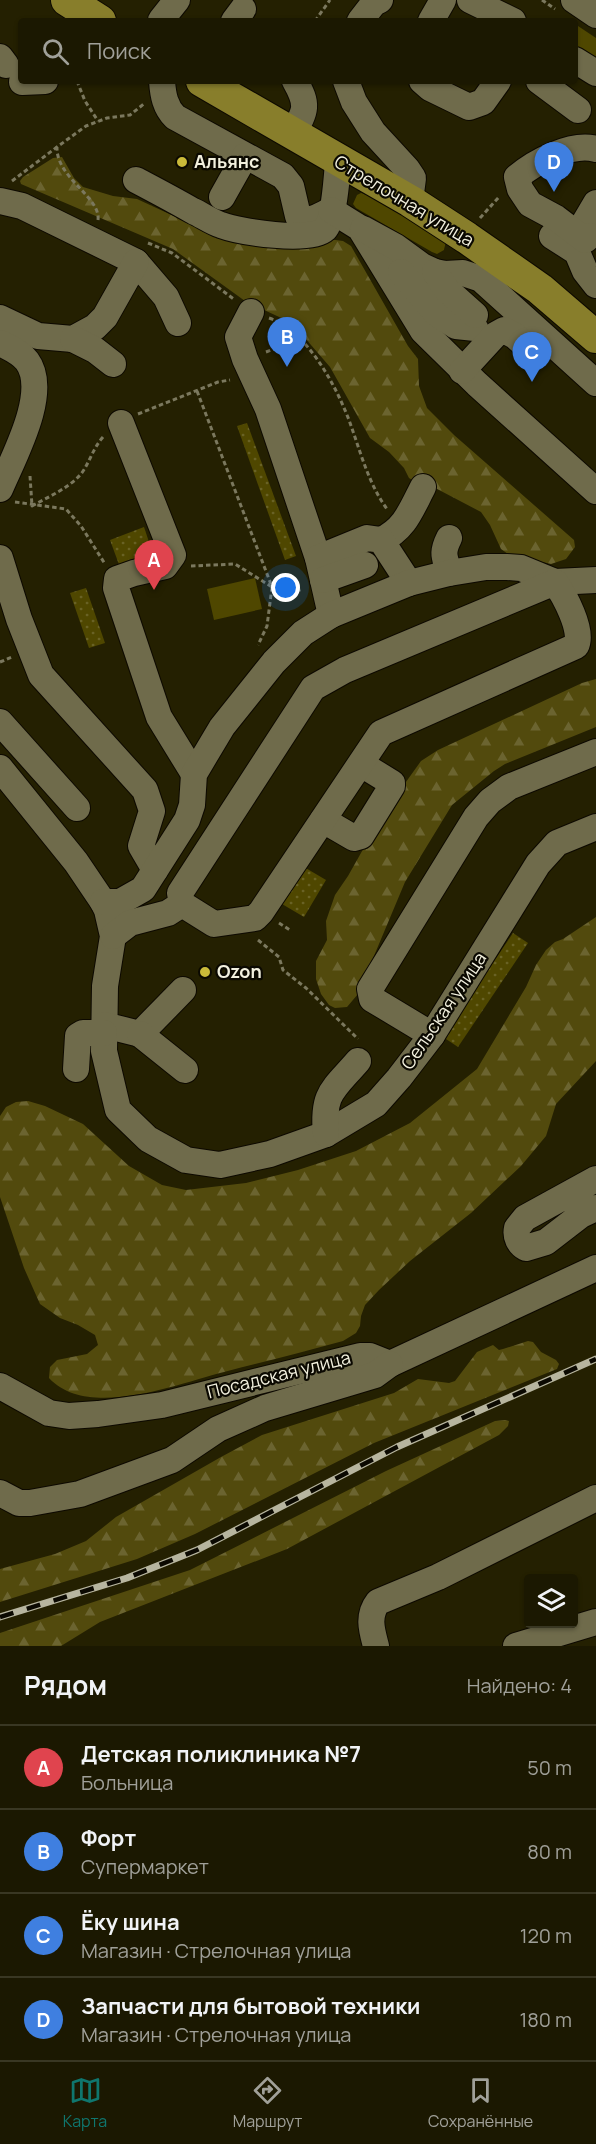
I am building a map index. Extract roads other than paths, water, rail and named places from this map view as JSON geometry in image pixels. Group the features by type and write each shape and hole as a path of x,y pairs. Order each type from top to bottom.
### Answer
{"main road":[{"path":"67,0 95,18"},
{"name":"Стрелочная улица","path":"207,84 338,162 410,201 540,289 596,337"}],"street":[{"path":"163,18 177,0"},
{"path":"362,18 369,8 380,0"},
{"path":"470,0 507,18"},
{"path":"574,0 596,15"},
{"path":"578,62 596,73"},
{"path":"292,135 302,117 305,105 304,97 297,84"},
{"path":"347,84 354,102 373,132 408,169 413,178 410,201"},
{"path":"425,84 469,107 483,102 496,84"},
{"path":"542,84 578,110"},
{"path":"155,91 175,117 283,176 291,186 298,216 305,220 317,218 331,210"},
{"path":"596,149 575,148 548,158 516,177 530,204 556,218 585,240 586,230 596,203"},
{"path":"222,197 245,156"},
{"path":"136,180 220,225 242,230 290,235 317,233 327,226 338,162"},
{"path":"5,191 22,206 136,262 166,297 177,322"},
{"path":"331,210 396,247 423,266 445,272 463,273 481,279 596,383"},
{"path":"527,220 577,252 585,271 596,285"},
{"path":"360,228 423,331 462,370 596,491"},
{"path":"376,252 386,255 436,313 456,326 477,314 447,290 445,272"},
{"path":"73,339 95,327 105,317 136,262"},
{"path":"251,312 238,337 241,371 268,409 320,569 331,615"},
{"path":"0,318 38,336 73,339 94,350 113,364"},
{"path":"462,370 495,335 504,330 515,336 535,354"},
{"path":"0,343 17,352 27,362 34,383 31,412 5,495"},
{"path":"121,423 173,555 165,566 117,579 116,588 159,717 194,774"},
{"path":"320,569 367,538 381,540 396,532 403,524 423,487"},
{"path":"449,538 443,555 449,573"},
{"path":"381,540 409,583"},
{"path":"0,558 19,619 41,675 145,790 152,811 141,846 155,870"},
{"path":"320,569 365,565"},
{"path":"103,902 120,902 143,888 187,820 192,805 194,774 222,727 274,662 303,633 331,615 409,583 449,573 486,567 507,567 521,568 555,582 564,595 579,641 576,646 381,733 260,913 255,918 214,924 182,904 180,893 313,688 345,670 555,582 596,580"},
{"path":"0,722 77,808"},
{"path":"432,1035 372,999 370,989 476,818 490,801 509,787 596,752"},
{"path":"322,820 354,838 361,836 392,783 361,764"},
{"name":"Сельская улица","path":"0,768 76,862 103,902 112,936 105,986 104,1029 107,1071 118,1110 148,1139 186,1160 220,1165 270,1154 326,1134 376,1104 432,1035 538,864 557,843 596,827"},
{"path":"112,936 130,923 168,913 182,904"},
{"path":"140,1034 183,990"},
{"path":"76,1069 78,1036 104,1029 140,1034 185,1070"},
{"path":"326,1134 324,1116 326,1102 359,1051"},
{"path":"596,1179 525,1218 517,1228 520,1244 526,1248 540,1245 581,1215 596,1208"},
{"path":"0,1493 20,1503 80,1494 172,1460 218,1428 265,1408 375,1375 390,1364 596,1268"},
{"name":"Посадская улица","path":"0,1386 50,1413 69,1416 162,1405 360,1356 370,1356 390,1364"},
{"path":"376,1646 371,1627 373,1608 378,1602 438,1577 596,1498"},
{"path":"516,1646 596,1622"}],"railway":[{"path":"0,1617 127,1578 197,1550 397,1447 596,1359"}],"place":[{"name":"Альянс","path":"182,162"},
{"name":"Запчасти для бытовой техники","path":"554,192"},
{"name":"Форт","path":"287,367"},
{"name":"Ёку шина","path":"532,382"},
{"name":"Детская поликлиника №7","path":"154,590"},
{"name":"Ozon","path":"205,972"}]}
